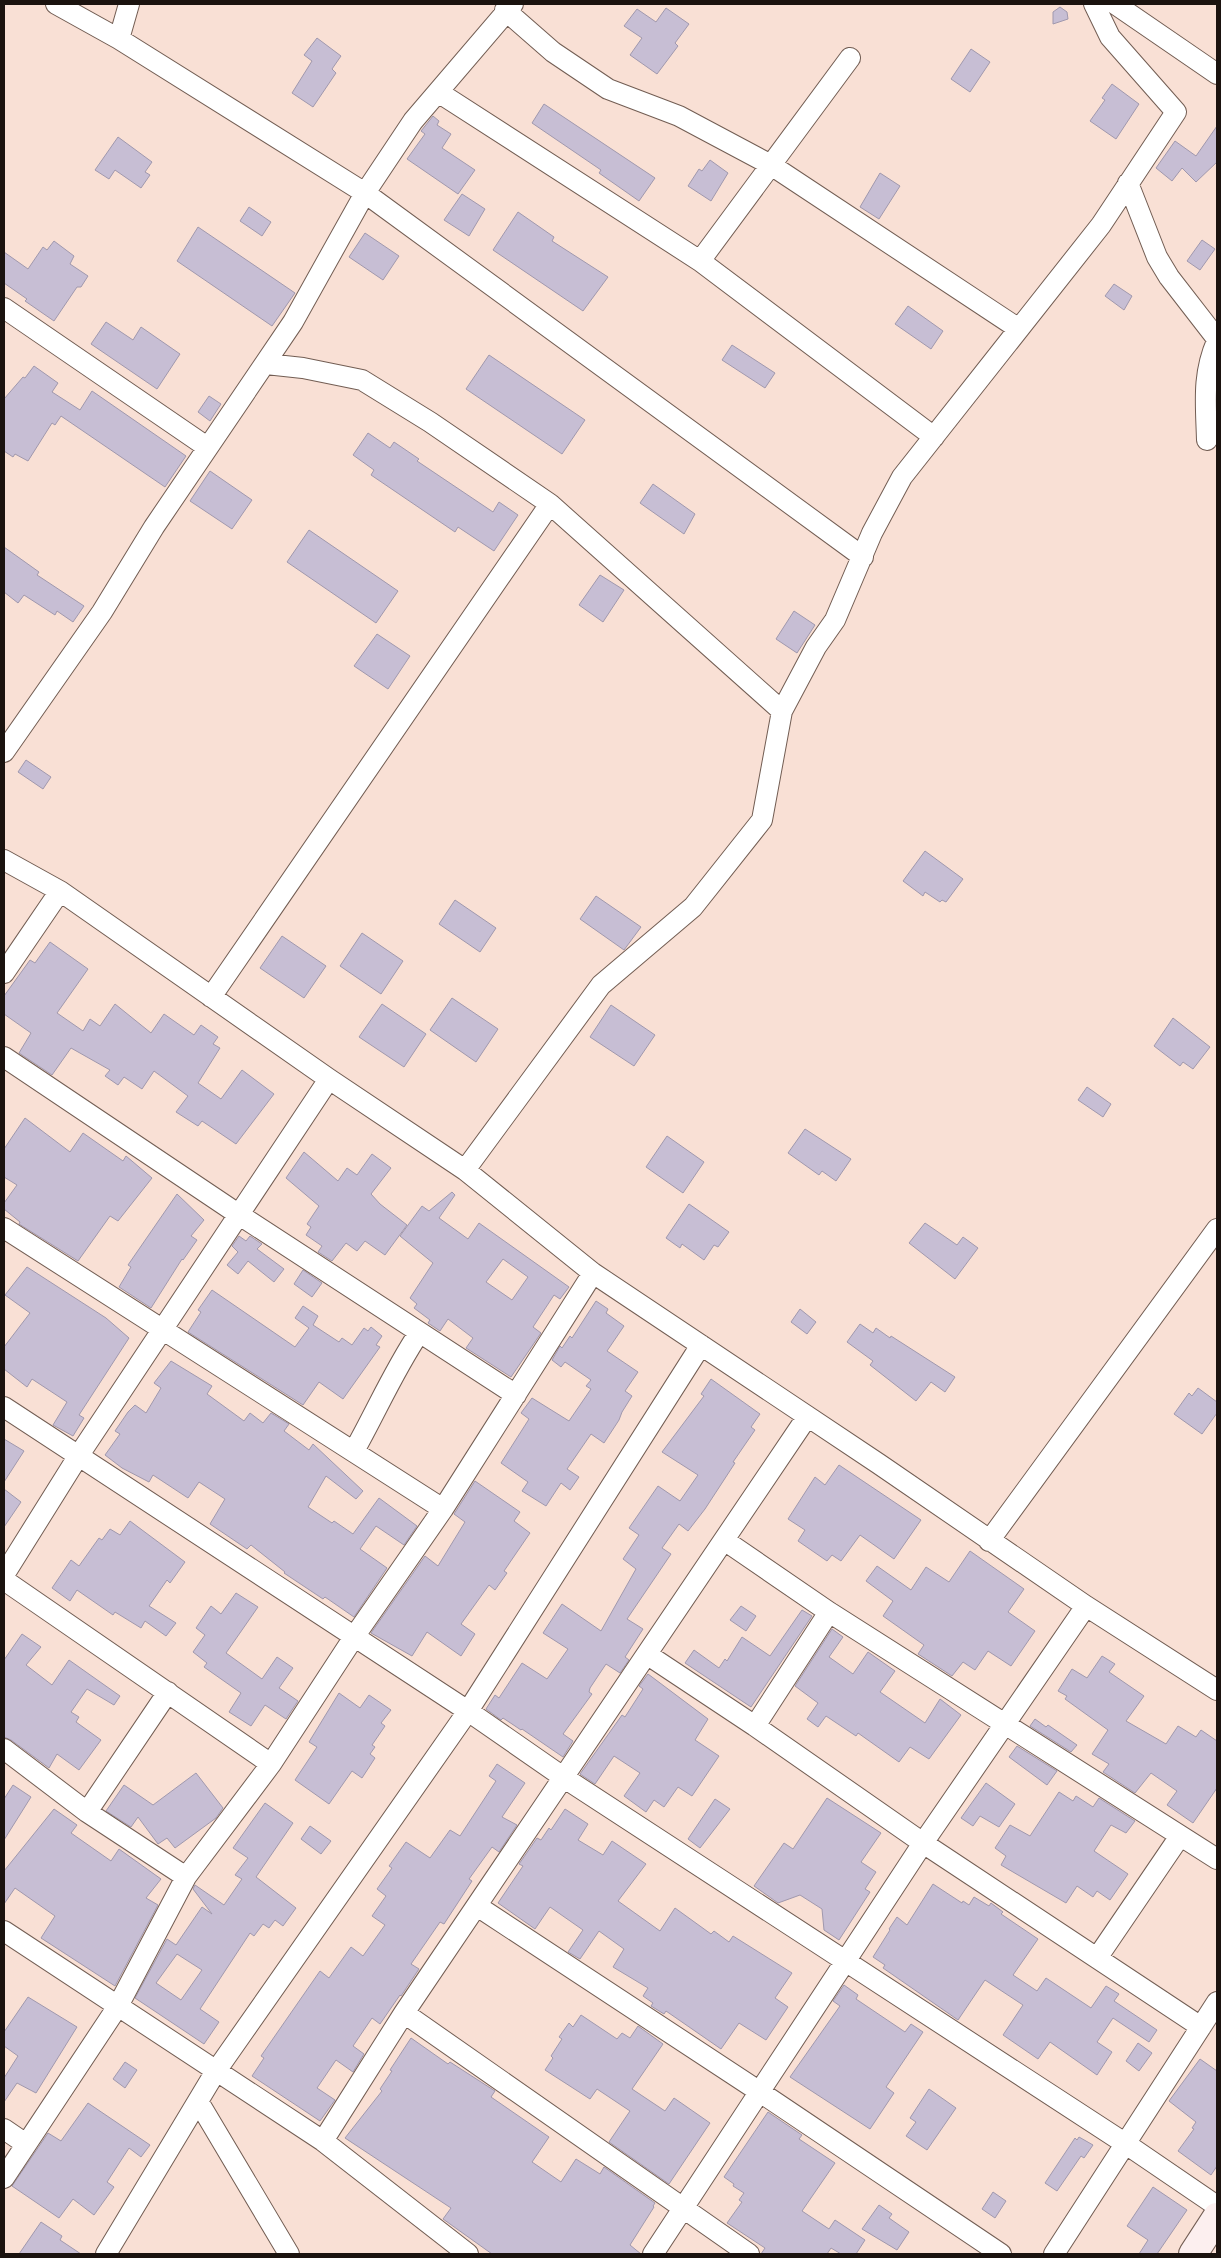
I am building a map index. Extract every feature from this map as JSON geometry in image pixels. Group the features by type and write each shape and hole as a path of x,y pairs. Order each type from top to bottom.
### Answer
{"street":[{"path":"56,4 119,39 365,192 863,557"},
{"path":"119,39 129,4"},
{"path":"465,1170 601,985 693,907 762,820 782,711 816,647 835,620 872,533 902,477 1101,225 1176,112 1110,37 1094,4"},
{"path":"1115,4 1217,74"},
{"path":"4,752 102,612 207,447 266,364 293,322 365,192 413,121 509,7 553,52 608,89 679,116 771,165 1019,329"},
{"path":"700,261 850,58"},
{"path":"438,92 700,261 934,437"},
{"path":"1128,183 1157,257 1169,277 1217,340 1206,374 1207,440"},
{"path":"4,308 207,447"},
{"path":"266,364 303,368 362,380 430,422 550,504 782,711"},
{"path":"211,997 550,504"},
{"path":"4,860 60,891 329,1079 465,1170 592,1273 1086,1606 1217,1690"},
{"path":"4,973 60,891"},
{"path":"4,1057 238,1214 516,1395"},
{"path":"4,1574 162,1328 329,1079"},
{"path":"4,1228 443,1509"},
{"path":"989,1540 1217,1229"},
{"path":"4,2178 118,2006 186,1877 271,1764 354,1638 443,1509 592,1273"},
{"path":"354,1451 404,1356 419,1332"},
{"path":"106,2254 216,2071 468,1711 701,1345"},
{"path":"4,1407 468,1711 563,1777 1126,2144 1217,2206"},
{"path":"323,2141 404,2013 563,1777 648,1655 807,1417"},
{"path":"724,1540 829,1612 1217,1859"},
{"path":"4,1580 271,1764"},
{"path":"654,2254 923,1843 1086,1606"},
{"path":"755,1726 829,1612"},
{"path":"648,1655 755,1726 923,1843 1201,2027"},
{"path":"88,1812 168,1692"},
{"path":"4,1749 88,1812 186,1877"},
{"path":"1097,1958 1180,1836"},
{"path":"477,1906 760,2092 1001,2254"},
{"path":"4,1931 323,2141 468,2254"},
{"path":"1054,2254 1217,2002"},
{"path":"404,2013 749,2254"},
{"path":"198,2101 289,2254"},
{"path":"4,2129 26,2144"},
{"path":"1193,2254 1217,2217"}],"building":[{"path":"1060,7 1067,12 1068,19 1053,24 1053,12"},
{"path":"666,8 689,24 675,43 678,46 657,74 630,55 642,38 624,26 637,9 656,22"},
{"path":"317,38 341,56 332,69 336,73 313,107 292,93 312,61 304,55"},
{"path":"971,49 990,62 970,92 951,79"},
{"path":"1112,84 1139,104 1116,139 1090,121 1105,100 1102,98"},
{"path":"544,104 655,178 639,201 599,173 601,170 532,123"},
{"path":"433,116 439,121 437,125 451,134 442,148 475,170 458,194 407,159 425,134 421,131"},
{"path":"1217,126 1217,162 1196,182 1182,168 1172,181 1156,168 1175,141 1196,156"},
{"path":"118,137 152,162 145,172 150,175 141,188 115,170 109,179 95,170"},
{"path":"710,160 728,173 711,201 688,186 699,169 702,171"},
{"path":"880,173 900,186 879,219 860,207"},
{"path":"462,194 485,209 469,236 444,220"},
{"path":"249,207 271,222 262,236 240,221"},
{"path":"518,212 554,237 552,241 608,277 583,311 493,250"},
{"path":"198,227 295,293 272,326 177,261"},
{"path":"365,233 399,256 383,280 349,257"},
{"path":"1202,240 1215,249 1200,270 1187,261"},
{"path":"54,241 74,256 70,264 88,276 81,287 77,287 54,321 25,301 27,299 4,283 4,252 28,269 43,247 47,250"},
{"path":"1114,284 1132,296 1124,310 1105,296"},
{"path":"908,306 943,331 931,349 895,324"},
{"path":"106,322 133,340 141,327 180,354 157,389 91,344"},
{"path":"732,345 775,373 765,388 722,360"},
{"path":"489,355 585,420 562,454 466,389"},
{"path":"34,366 58,383 52,392 80,410 92,391 186,456 165,487 61,416 55,425 52,423 28,461 15,454 13,457 4,451 4,399"},
{"path":"209,396 221,404 210,421 198,412"},
{"path":"368,433 390,448 394,442 419,459 417,461 493,512 499,502 518,515 494,551 458,527 455,532 371,475 374,470 353,455"},
{"path":"210,471 252,500 232,529 190,501"},
{"path":"653,484 695,514 684,534 640,503"},
{"path":"309,530 398,591 376,623 287,562"},
{"path":"4,547 39,572 37,575 84,606 73,622 57,611 55,615 24,595 18,603 4,592"},
{"path":"600,575 624,590 603,622 579,605"},
{"path":"794,611 815,625 797,653 776,639"},
{"path":"377,634 410,656 388,689 354,666"},
{"path":"26,760 51,777 43,789 18,772"},
{"path":"925,851 963,879 946,902 942,900 940,902 925,892 923,896 903,881"},
{"path":"596,896 641,927 624,950 580,919"},
{"path":"455,900 496,928 480,952 439,924"},
{"path":"362,933 403,961 381,994 340,966"},
{"path":"282,936 326,966 304,998 260,968"},
{"path":"50,942 88,969 57,1013 83,1031 90,1019 100,1026 115,1004 151,1033 164,1014 194,1035 201,1025 218,1037 213,1044 220,1048 198,1083 221,1099 242,1070 274,1094 236,1144 202,1121 198,1126 176,1112 188,1096 154,1071 142,1089 124,1077 118,1085 105,1076 110,1070 71,1048 52,1075 19,1053 31,1033 4,1014 4,996 30,960 35,963"},
{"path":"452,998 498,1029 476,1062 430,1030"},
{"path":"382,1004 426,1034 404,1067 359,1037"},
{"path":"611,1005 655,1035 634,1066 590,1037"},
{"path":"1173,1018 1210,1047 1193,1069 1183,1062 1180,1066 1154,1046"},
{"path":"1087,1087 1111,1104 1103,1117 1078,1100"},
{"path":"25,1118 70,1152 83,1133 123,1161 126,1156 152,1178 118,1221 110,1216 78,1261 19,1224 20,1222 4,1209 4,1203 17,1185 4,1177 4,1149"},
{"path":"805,1129 851,1159 836,1181 822,1171 819,1175 788,1153"},
{"path":"667,1136 704,1162 683,1193 646,1167"},
{"path":"304,1152 338,1181 347,1168 357,1175 372,1154 391,1168 371,1194 380,1204 407,1225 385,1255 365,1241 357,1251 346,1243 332,1261 318,1252 322,1246 306,1235 311,1227 307,1224 319,1206 286,1178"},
{"path":"452,1192 455,1195 439,1218 468,1239 479,1223 569,1287 560,1299 554,1295 533,1327 541,1333 511,1377 466,1348 473,1338 448,1319 440,1331 428,1323 430,1320 414,1308 417,1304 410,1298 433,1263 400,1236 422,1206 429,1211","holes":["503,1259 528,1277 512,1300 486,1282"]},
{"path":"177,1194 204,1220 191,1236 197,1240 182,1259 151,1308 119,1287 131,1267 128,1265"},
{"path":"689,1204 729,1232 718,1247 714,1245 704,1260 682,1244 680,1248 666,1238"},
{"path":"925,1223 957,1245 963,1237 978,1248 955,1279 909,1243"},
{"path":"239,1236 246,1241 250,1236 262,1244 257,1249 284,1269 274,1282 248,1261 238,1274 227,1265 238,1252 232,1246"},
{"path":"27,1267 106,1318 129,1338 79,1415 84,1418 73,1436 53,1425 67,1402 32,1379 27,1387 4,1369 4,1347 30,1313 5,1295"},
{"path":"303,1270 322,1283 312,1297 294,1284"},
{"path":"212,1290 295,1347 309,1328 295,1318 303,1306 318,1316 313,1325 339,1342 342,1338 352,1345 364,1328 368,1331 371,1327 382,1336 376,1345 380,1347 343,1399 319,1382 303,1405 188,1332 201,1312 198,1310"},
{"path":"596,1301 608,1309 606,1313 624,1326 607,1351 638,1372 625,1391 632,1396 604,1443 591,1434 567,1469 579,1477 570,1490 561,1483 546,1506 522,1491 528,1482 501,1463 529,1419 521,1413 532,1398 569,1421 591,1389 586,1386 591,1380 565,1362 561,1367 552,1360 560,1346 562,1348 570,1336 572,1338"},
{"path":"800,1309 816,1322 807,1334 791,1322"},
{"path":"860,1324 873,1333 876,1328 890,1338 891,1336 955,1377 945,1392 931,1382 916,1401 870,1365 873,1361 847,1342"},
{"path":"171,1361 212,1386 207,1394 244,1421 250,1413 263,1423 271,1413 289,1424 284,1431 309,1450 313,1444 363,1491 356,1499 326,1476 308,1507 353,1534 379,1498 417,1526 404,1545 376,1526 360,1549 387,1568 354,1617 284,1573 251,1545 247,1549 210,1524 225,1499 199,1482 188,1498 153,1475 149,1482 122,1468 105,1455 120,1434 115,1431 128,1412 135,1405 146,1413 161,1388 154,1383"},
{"path":"711,1379 760,1414 751,1427 755,1430 705,1509 688,1531 679,1524 662,1548 671,1554 627,1619 643,1629 625,1657 629,1660 620,1673 606,1664 590,1688 589,1692 592,1694 563,1734 573,1741 563,1757 522,1729 503,1718 501,1720 486,1709 495,1695 499,1698 522,1663 547,1679 568,1649 543,1633 562,1604 601,1631 636,1569 623,1559 639,1535 629,1528 658,1486 680,1501 698,1475 662,1452 704,1396 701,1394"},
{"path":"1198,1388 1217,1402 1217,1413 1202,1434 1174,1414 1189,1393 1192,1396"},
{"path":"4,1439 24,1451 4,1482"},
{"path":"839,1465 921,1520 894,1559 860,1535 841,1561 832,1555 827,1561 798,1541 805,1530 788,1519 815,1477 825,1485"},
{"path":"475,1481 520,1512 514,1521 530,1533 504,1571 507,1573 495,1590 489,1585 461,1624 475,1634 461,1656 427,1632 412,1656 371,1633 425,1556 438,1566 465,1522 454,1514"},
{"path":"4,1489 21,1502 4,1527"},
{"path":"130,1521 185,1562 170,1583 167,1580 149,1606 176,1623 166,1636 145,1621 141,1628 115,1612 113,1615 77,1590 70,1601 52,1588 71,1560 79,1566 99,1538 102,1540 110,1529 120,1535"},
{"path":"970,1551 1024,1589 1008,1612 1035,1631 1011,1666 988,1651 975,1670 963,1662 952,1676 918,1654 924,1645 883,1616 893,1601 866,1581 877,1566 911,1590 926,1567 949,1582"},
{"path":"236,1593 258,1607 226,1653 262,1679 277,1657 293,1668 279,1688 298,1701 286,1719 265,1705 251,1726 229,1712 241,1693 204,1667 207,1663 193,1652 205,1635 196,1628 211,1606 221,1614"},
{"path":"741,1606 756,1616 746,1631 730,1620"},
{"path":"802,1610 812,1616 751,1707 685,1663 694,1650 719,1668 725,1659 727,1661 742,1637 770,1656"},
{"path":"832,1629 843,1637 829,1657 853,1674 868,1652 895,1671 880,1692 925,1723 940,1699 961,1715 929,1759 910,1747 899,1762 858,1733 856,1736 826,1716 818,1727 807,1719 818,1703 795,1686"},
{"path":"22,1634 41,1647 26,1665 52,1685 69,1660 120,1696 114,1705 87,1689 71,1712 79,1717 76,1722 101,1740 79,1770 57,1754 49,1768 11,1740 4,1737 4,1660"},
{"path":"1102,1656 1115,1664 1109,1672 1144,1696 1126,1721 1166,1744 1178,1726 1196,1737 1201,1730 1217,1741 1217,1788 1193,1823 1167,1805 1177,1791 1151,1773 1135,1793 1103,1772 1109,1764 1092,1754 1108,1730 1065,1699 1067,1696 1058,1691 1072,1669 1087,1678"},
{"path":"648,1674 708,1719 695,1740 719,1756 692,1796 678,1787 664,1807 654,1800 646,1812 624,1796 640,1773 614,1756 595,1784 580,1774 622,1715 625,1717 643,1689 639,1686"},
{"path":"339,1693 360,1708 369,1695 391,1710 381,1723 385,1726 372,1745 375,1747 370,1754 375,1758 362,1778 352,1771 329,1804 295,1780 317,1747 309,1742"},
{"path":"1035,1719 1046,1727 1048,1725 1077,1745 1071,1752 1030,1726"},
{"path":"1017,1746 1057,1771 1047,1785 1009,1757"},
{"path":"497,1764 525,1783 502,1817 517,1825 499,1852 492,1847 469,1879 472,1881 444,1924 440,1922 411,1964 419,1969 401,1996 380,2024 372,2018 353,2046 364,2054 353,2072 336,2060 317,2088 335,2100 320,2121 252,2076 264,2058 261,2056 320,1971 329,1978 351,1947 363,1956 385,1925 372,1916 386,1896 377,1889 392,1868 389,1866 406,1842 430,1858 450,1830 460,1836 496,1781 489,1776"},
{"path":"196,1773 223,1808 216,1818 175,1848 167,1838 158,1844 138,1817 131,1827 106,1811 124,1785 153,1805"},
{"path":"986,1783 1015,1804 999,1827 980,1816 973,1826 961,1818"},
{"path":"13,1785 31,1797 4,1840 4,1799"},
{"path":"1059,1792 1073,1801 1076,1796 1093,1807 1099,1798 1135,1821 1126,1833 1111,1825 1094,1851 1128,1874 1110,1900 1097,1891 1093,1897 1077,1886 1066,1903 1001,1865 1006,1856 995,1848 1010,1825 1030,1836"},
{"path":"827,1798 881,1833 861,1862 876,1872 865,1889 870,1892 839,1940 824,1930 822,1909 800,1895 778,1903 754,1886 784,1843 793,1849"},
{"path":"715,1799 730,1809 700,1848 688,1839"},
{"path":"265,1803 293,1823 256,1877 296,1908 283,1926 275,1920 269,1928 263,1924 254,1936 250,1933 200,2009 219,2022 204,2044 135,1998 167,1939 176,1945 202,1907 212,1914 193,1889 195,1885 224,1905 242,1879 235,1875 248,1858 233,1848","holes":["177,1954 202,1970 181,2000 156,1983"]},
{"path":"54,1809 77,1825 71,1833 111,1861 119,1849 161,1879 146,1898 158,1905 115,1986 41,1938 55,1916 15,1888 4,1904 4,1871"},
{"path":"565,1809 588,1824 578,1840 603,1855 612,1841 646,1864 618,1901 660,1931 675,1908 711,1934 714,1931 729,1942 733,1936 792,1973 775,1998 788,2007 766,2040 739,2023 721,2049 666,2011 664,2014 651,2006 653,2003 643,1996 648,1988 613,1967 624,1949 599,1931 580,1959 568,1952 583,1930 550,1907 535,1929 498,1903 523,1866 519,1864 537,1838 541,1840 549,1828 551,1830"},
{"path":"310,1826 331,1841 321,1854 301,1839"},
{"path":"933,1884 962,1903 963,1901 969,1905 974,1897 989,1906 991,1903 1003,1912 1001,1914 1038,1939 1013,1975 1037,1991 1046,1978 1091,2008 1106,1986 1119,1994 1114,2001 1157,2030 1149,2042 1113,2018 1097,2042 1112,2052 1097,2075 1050,2042 1038,2059 1003,2035 1023,2005 985,1980 958,2020 883,1968 885,1965 873,1957 889,1929 897,1917 907,1925"},
{"path":"844,1985 858,1995 856,1999 905,2032 911,2024 923,2032 886,2087 894,2093 870,2129 790,2077 840,2006 833,2001"},
{"path":"28,1997 77,2027 36,2093 17,2083 4,2102 4,2078 18,2056 4,2046 4,2032"},
{"path":"581,2015 617,2039 622,2033 630,2038 638,2026 663,2044 632,2089 665,2111 674,2098 710,2123 669,2184 609,2142 630,2111 597,2089 590,2099 545,2070 562,2039 559,2037 569,2023 573,2027"},
{"path":"411,2038 448,2064 450,2062 495,2091 491,2097 549,2137 532,2162 561,2182 576,2159 600,2174 604,2167 655,2203 630,2245 641,2254 492,2254 443,2219 451,2208 345,2138 382,2091 380,2089 392,2071 390,2070"},
{"path":"1138,2043 1152,2053 1139,2071 1126,2061"},
{"path":"1200,2059 1217,2071 1217,2166 1211,2175 1178,2151 1194,2129 1192,2128 1196,2122 1169,2101"},
{"path":"125,2062 137,2070 125,2088 113,2079"},
{"path":"929,2089 956,2108 927,2150 906,2136 916,2122 910,2118"},
{"path":"88,2103 150,2145 141,2157 129,2148 107,2182 114,2187 94,2215 73,2199 59,2218 12,2186 48,2133 61,2141"},
{"path":"768,2112 802,2135 799,2139 835,2163 802,2211 829,2229 835,2220 865,2240 856,2254 841,2254 831,2248 827,2254 761,2254 765,2248 727,2223 742,2202 739,2200 744,2193 724,2177"},
{"path":"1079,2137 1093,2145 1084,2158 1081,2156 1057,2191 1045,2183 1075,2138 1077,2140"},
{"path":"1153,2187 1187,2210 1157,2254 1139,2254 1148,2240 1127,2226"},
{"path":"993,2192 1006,2201 995,2218 982,2209"},
{"path":"879,2205 892,2214 889,2218 909,2232 897,2250 862,2229"},
{"path":"41,2222 62,2236 60,2240 81,2254 19,2254"}]}
